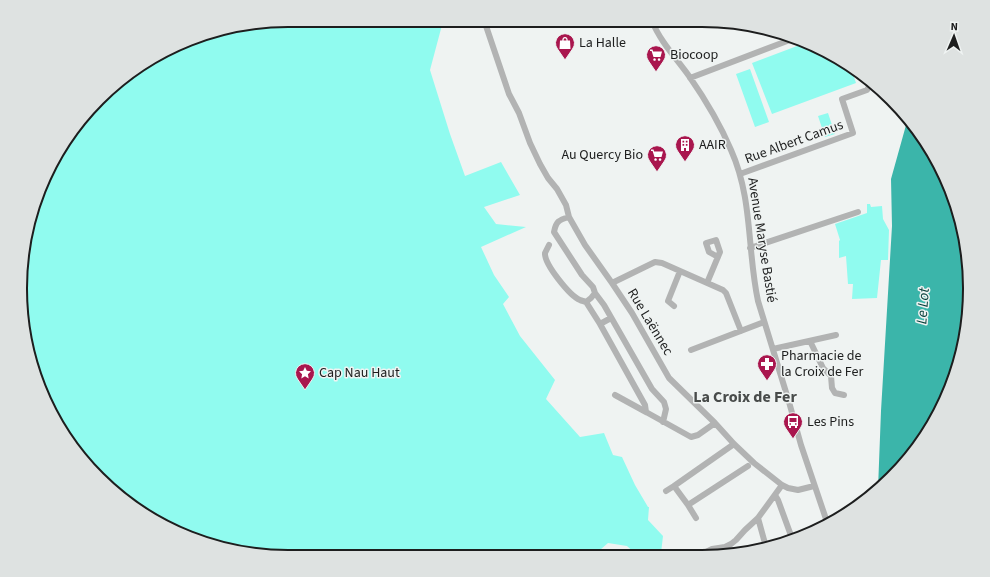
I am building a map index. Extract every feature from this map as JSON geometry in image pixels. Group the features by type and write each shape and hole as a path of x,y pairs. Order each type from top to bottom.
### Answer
{"street":[{"name":"Rue Laënnec","path":"486,27 509,94 519,113 530,144 540,164 566,205 569,217 585,245 632,313 669,378 754,463 782,485 798,490 814,486"},
{"name":"Avenue Maryse Bastié","path":"655,27 690,78 723,132 736,161 746,202 754,285 814,486 826,518"},
{"path":"690,78 787,41"},
{"name":"Rue Albert Camus","path":"740,174 853,133 842,99 867,90 869,87"},
{"path":"750,248 858,212"},
{"path":"569,217 558,221 554,232 582,274 593,287 595,294 604,305 652,389 664,402 666,410 663,422"},
{"path":"549,245 545,253 546,261 571,294 579,300 586,302 600,324 645,405 646,412"},
{"path":"706,283 718,257"},
{"path":"612,283 655,262 662,263 723,290 726,293 741,331"},
{"path":"674,306 668,301 680,271"},
{"path":"586,302 595,294"},
{"path":"600,324 611,318"},
{"path":"691,350 764,322"},
{"path":"773,349 836,335"},
{"path":"810,341 823,368 831,376 832,388 835,393 844,395"},
{"path":"615,395 691,437 698,435 715,423"},
{"path":"666,491 734,444"},
{"path":"688,505 748,466"},
{"path":"711,549 725,547 731,544 758,518 782,485"},
{"path":"674,486 696,518"},
{"path":"775,495 791,534"},
{"path":"758,518 765,542"}],"shaded area":[{"path":"288,27 441,27 430,70 465,176 501,162 520,195 484,207 496,224 526,227 481,247 494,275 509,297 503,304 520,336 555,380 546,399 580,437 604,433 613,455 622,457 635,485 649,507 648,520 663,536 661,550 631,550 627,546 608,543 600,550 288,550 254,548 221,541 188,530 158,515 129,496 92,461 71,434 62,419 41,373 29,323 27,288 29,254 36,221 47,188 54,173 71,143 81,129 116,92 143,71 188,47 221,36 254,29"},
{"path":"798,46 817,54 847,71 854,76 856,83 772,114 752,63"},
{"path":"750,69 769,122 755,127 736,74"},
{"path":"828,113 835,134 825,137 818,116"},
{"path":"867,204 870,204 871,207 882,206 883,219 889,230 888,260 881,260 877,298 852,299 853,284 848,284 846,256 839,258 840,240 835,224 867,213"}],"water":[{"name":"Le Lot","path":"906,125 928,158 949,204 961,254 963,288 961,323 958,340 943,389 919,434 898,461 878,481 892,226 891,179"}],"place":[{"name":"La Halle","path":"565,60"},
{"name":"Biocoop","path":"656,72"},
{"name":"AAIR","path":"685,162"},
{"name":"Au Quercy Bio","path":"657,172"},
{"name":"Pharmacie de la Croix de Fer","path":"767,381"},
{"name":"Cap Nau Haut","path":"305,390"},
{"name":"Les Pins","path":"793,439"}],"district":[{"name":"La Croix de Fer","path":"745,397"}]}
